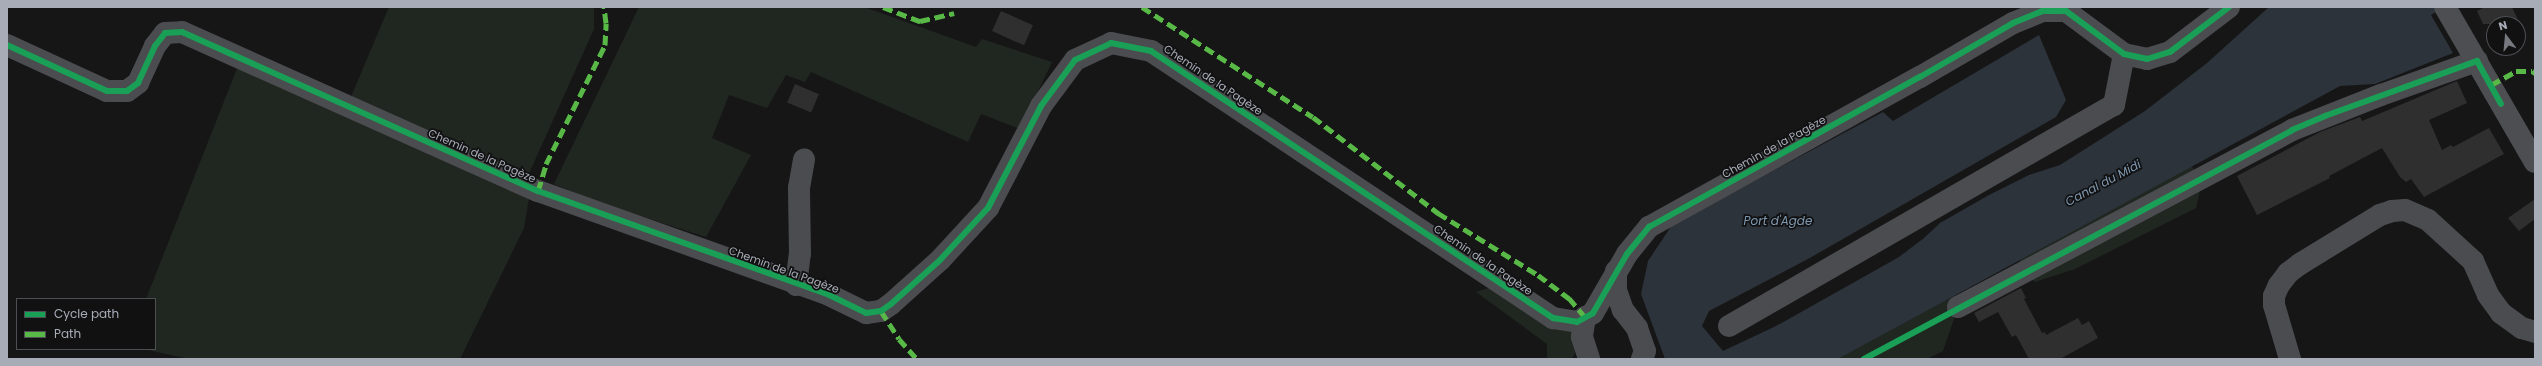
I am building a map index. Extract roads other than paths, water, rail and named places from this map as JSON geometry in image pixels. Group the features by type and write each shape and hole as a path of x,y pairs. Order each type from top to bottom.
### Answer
{"main road":[{"path":"2446,8 2535,162"}],"street":[{"name":"Chemin de la Pagèze","path":"7,46 107,92 127,91 138,83 155,46 165,32 182,32 538,191 796,285 825,293 866,313 881,311 891,304 940,260 988,208 1041,106 1075,60 1111,43 1151,51 1553,318 1577,322 1593,313 1626,254 1649,227 1920,77 2013,23 2042,11 2066,11 2124,54 2147,59 2170,52 2229,7"},
{"path":"1729,326 2114,104 2124,54"},
{"path":"1958,307 2292,130 2381,95 2477,61"},
{"path":"796,285 800,254 798,188 804,159"},
{"path":"2290,359 2274,305 2279,285 2288,273 2300,264 2380,216 2392,211 2405,210 2428,220 2473,261 2488,295 2501,313 2522,328 2535,332"},
{"path":"1616,271 1616,290 1623,310 1637,328 1645,351 1642,359"},
{"path":"1585,317 1582,337 1589,359"}],"water":[{"path":"2269,7 2443,7 2431,15 2453,53 2375,84 2340,86 1838,359 1665,359 1641,294 1648,261 1672,225 1883,112 1893,121 2039,35 2066,100 2056,117 1808,259 1709,311 1702,326 1723,351 1776,326 1899,257 1924,238 1940,223 1989,195 2029,175 2060,165 2145,111 2207,63"}],"water label":[{"name":"Canal du Midi","path":"2103,183"},
{"name":"Port d'Agde","path":"1778,221"}]}
